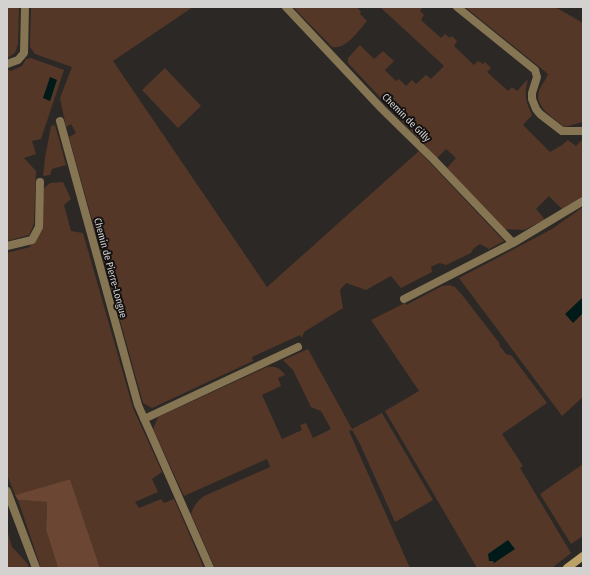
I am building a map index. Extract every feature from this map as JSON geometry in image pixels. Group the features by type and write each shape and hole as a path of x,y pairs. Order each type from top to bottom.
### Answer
{"street":[{"path":"7,64 18,60 24,53 25,7"},
{"name":"Chemin de Gilly","path":"286,7 382,109 433,159 513,243"},
{"path":"457,7 535,70 537,77 532,93 532,99 540,114 562,131 583,131"},
{"name":"Chemin de Pierre-Longue","path":"60,121 138,405 210,568"},
{"path":"7,246 32,240 39,227 40,182"},
{"path":"404,298 513,243 583,201"},
{"path":"144,419 298,347"},
{"path":"7,491 36,568"},
{"path":"567,568 583,556"}],"shaded area":[{"path":"7,7 19,7 18,44 15,53 7,58"},
{"path":"31,7 193,7 113,61 267,287 419,151 504,241 489,249 480,244 473,249 471,253 446,265 439,263 431,267 432,272 401,288 391,276 366,290 346,283 340,290 343,308 304,332 302,338 300,335 252,357 253,361 152,408 143,403 69,137 76,133 71,124 66,127 60,98 72,67 35,54 30,47"},
{"path":"293,7 357,7 361,12 360,14 367,21 347,43 342,46 332,47"},
{"path":"380,7 423,7 420,11 424,15 421,20 441,38 445,34 450,38 452,36 457,41 454,46 474,65 478,61 483,64 485,62 491,68 487,72 508,91 512,87 517,91 528,79 526,97 532,115 523,125 550,152 568,140 576,146 583,139 583,196 562,209 549,196 536,209 544,220 524,230 504,229 447,168 456,158 446,149 437,158 348,63 348,58 360,45 374,59 383,51 394,61 385,70 396,81 399,79 406,86 412,80 416,84 426,75 431,79 444,66"},
{"path":"465,7 555,7 583,23 583,122 564,127 550,116 542,107 538,97 539,91 548,74"},
{"path":"31,58 64,70 41,139 32,141 36,154 24,158 36,171 34,224 29,235 7,241 7,69 11,71 22,66 26,59"},
{"path":"165,68 201,106 178,128 142,90"},
{"path":"55,125 66,165 52,169 50,175 43,176 51,126"},
{"path":"63,182 71,199 64,205 71,231 83,233 133,408 162,472 152,479 158,492 135,502 139,508 161,499 164,503 174,499 204,568 100,568 70,479 15,495 7,475 7,253 30,247 40,228 44,188 50,183"},
{"path":"583,207 583,397 562,416 459,278 552,229"},
{"path":"449,285 455,287 463,296 506,354 512,356 547,403 502,434 523,466 520,468 571,553 552,568 477,568 385,411 419,391 371,320 405,303 406,305 442,286"},
{"path":"308,349 352,429 382,413 433,500 395,522 360,444 352,430 349,431 410,568 215,568 191,514 193,509 204,496 270,467 267,459 184,496 153,429 158,417 267,367 275,367 285,375 278,378 281,386 262,395 282,439 302,430 300,425 306,423 313,438 331,429 321,411 311,407 293,370 283,360"},
{"path":"583,464 583,536 571,544 540,494"},
{"path":"70,479 100,568 58,568 46,530 47,502 18,500 15,495"},
{"path":"18,500 47,502 46,530 58,568 41,568"},
{"path":"7,530 12,547 27,563 29,568 7,568"}],"water":[{"path":"50,77 57,80 50,101 43,98"},
{"path":"583,297 583,313 573,323 565,314"},
{"path":"508,540 515,549 494,563 493,561 489,561 488,554"}]}
